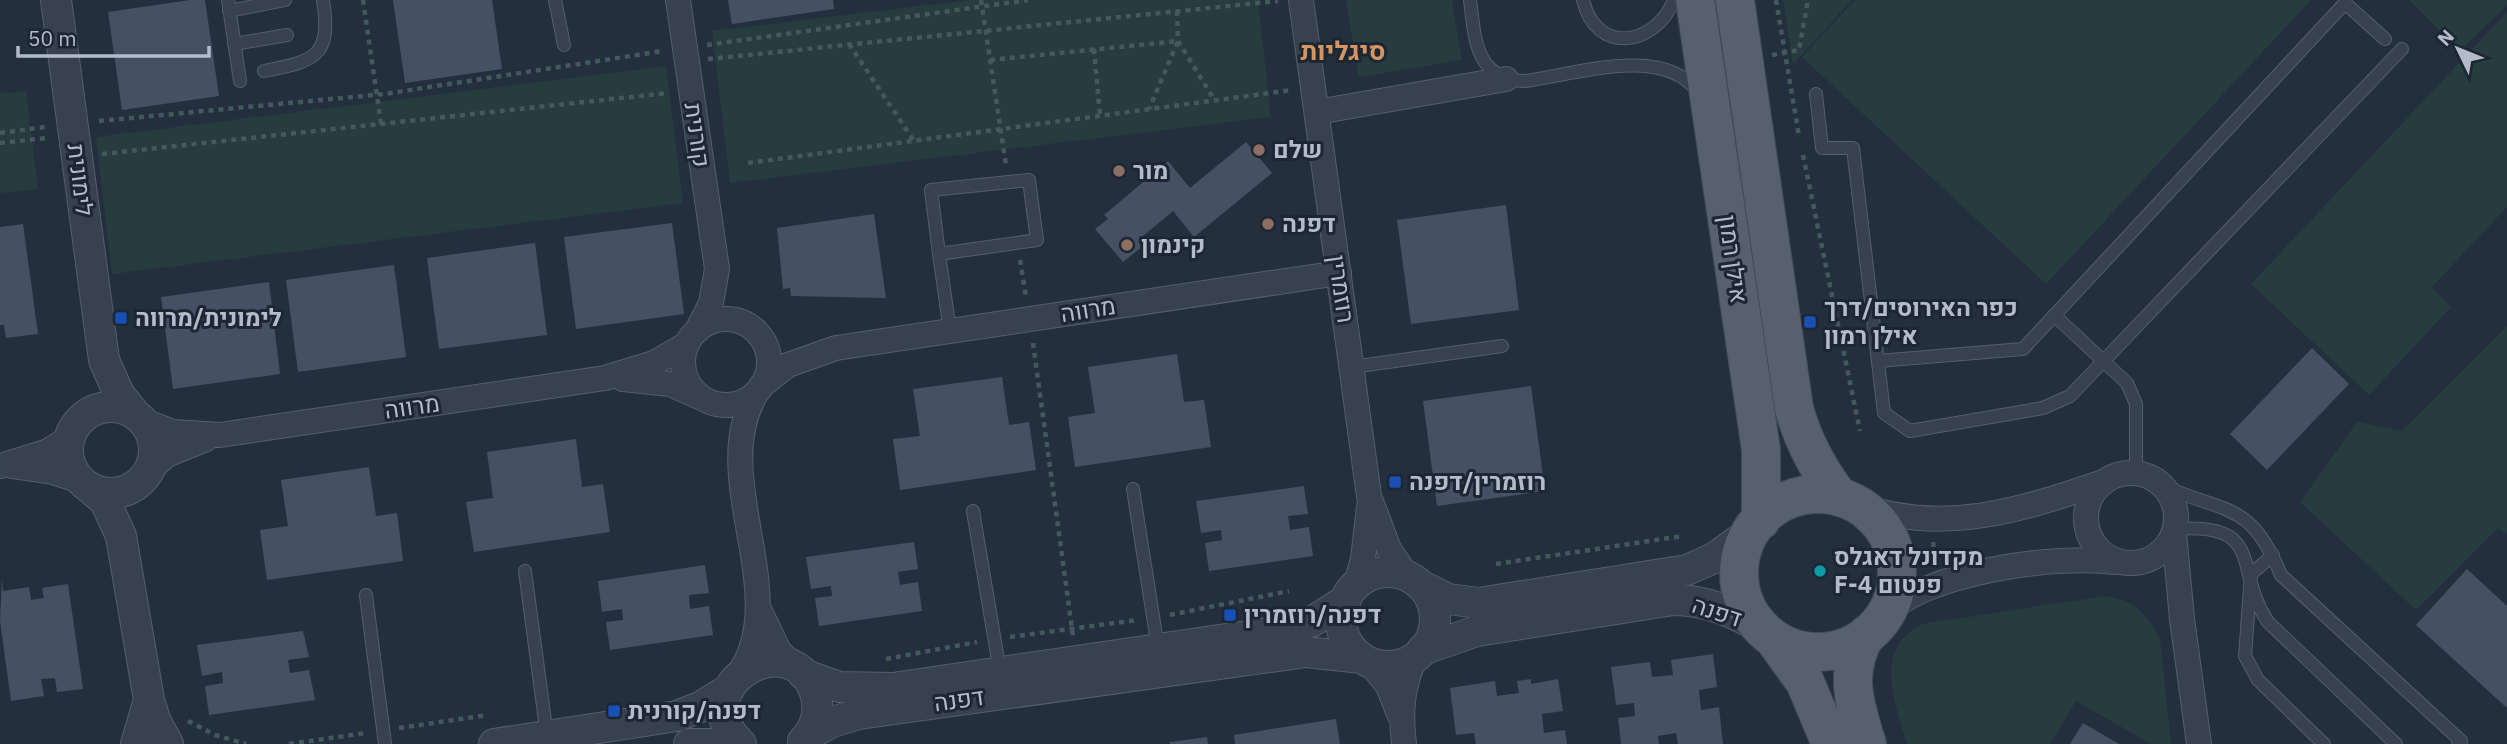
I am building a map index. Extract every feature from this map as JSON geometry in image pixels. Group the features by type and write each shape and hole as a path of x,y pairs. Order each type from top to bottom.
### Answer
{"main road":[{"name":"אילן רמון","path":"1695,0 1761,450 1757,525"},
{"name":"אילן רמון","path":"1735,0 1794,408 1800,433 1812,456 1848,501"},
{"path":"1831,744 1805,682 1749,612 1740,589 1742,552 1757,525 1791,499 1815,495 1848,501 1882,528 1893,549 1896,584 1875,626 1857,650 1852,669 1852,692 1867,744"},
{"path":"1769,635 1796,649 1821,652 1844,647 1875,626"}],"street":[{"name":"לימונית","path":"56,0 68,139 104,360 119,394 138,417"},
{"name":"קורנית","path":"678,0 717,269 731,300 756,332"},
{"name":"רוזמרין","path":"1301,0 1369,496 1366,541 1351,592"},
{"path":"1317,112 1506,79"},
{"name":"קורנית","path":"692,338 710,303 717,269"},
{"name":"מרווה","path":"759,389 788,365 836,348 1339,273"},
{"path":"740,459 723,421 685,377 683,364 692,338 712,322 724,319 756,332 769,361 746,414 740,459 758,606 751,651 725,702 726,722 741,744"},
{"name":"מרווה","path":"756,332 794,346 836,348"},
{"name":"מרווה","path":"144,476 174,451 220,435 605,379 653,363 692,338"},
{"name":"לימונית","path":"77,427 97,393 104,360"},
{"name":"מרווה","path":"605,379 661,382 705,400"},
{"path":"705,400 734,405 759,389"},
{"path":"4,466 46,452 106,407 122,408 138,417 150,432 154,448 130,508 124,549"},
{"name":"מרווה","path":"138,417 173,432 220,435"},
{"path":"77,427 69,461 84,484 108,506 124,549 149,701 168,744"},
{"path":"4,466 53,472 99,491 116,492 131,488 144,476"},
{"path":"1848,501 1883,514 1930,521 1990,513 2103,482 2116,475 2136,473 2162,485 2174,503 2182,619 2199,744"},
{"path":"2103,482 2087,506 2086,527 2100,552 2147,571 2161,582 2172,596 2182,619"},
{"name":"רוזמרין","path":"1369,496 1389,549 1414,580"},
{"name":"דפנה","path":"1414,580 1448,599 1479,603 1678,572 1714,558 1757,525"},
{"path":"1875,626 1902,600 1939,583 2055,560 2139,563 2153,558 2169,544 2174,531"},
{"path":"1383,572 1414,580 1430,599 1434,617 1433,631 1419,653 1405,684 1403,736 1388,686 1344,634 1342,613 1351,592 1383,572"},
{"name":"דפנה","path":"733,683 755,664 769,662 830,685 870,690 1290,630 1320,618 1351,592"},
{"name":"דפנה","path":"1419,653 1484,629 1672,600 1692,601 1722,608 1769,635"},
{"path":"758,606 779,651 812,685 818,706 805,739"},
{"name":"דפנה","path":"805,739 832,722 859,714 1306,652 1365,659"},
{"path":"1365,659 1393,665 1419,653"},
{"path":"494,744 677,716 705,704 733,683"},
{"path":"136,744 149,701"},
{"path":"689,744 714,744"}],"lane":[{"path":"240,80 228,6 285,0"},
{"path":"264,71 304,63 322,48 327,25 323,0"},
{"path":"555,0 564,45"},
{"path":"1470,0 1475,38 1482,59 1492,71 1506,79 1525,81 1640,64 1658,66 1675,71 1688,81 1712,117"},
{"path":"1583,0 1591,21 1603,32 1631,39 1659,26 1674,0"},
{"path":"1878,361 2023,349 2345,3 2385,39"},
{"path":"234,44 287,35"},
{"path":"1816,94 1822,148 1853,148 1884,413 1910,431 2043,408 2070,396 2402,50"},
{"path":"939,254 1037,240 1029,180 930,190 939,254 950,331"},
{"path":"2054,315 2127,383 2136,404 2136,473"},
{"path":"1352,367 1502,346"},
{"path":"2162,485 2240,514 2257,529 2273,555 2281,575 2461,741 2458,744"},
{"path":"1133,489 1158,649"},
{"path":"973,511 1000,672"},
{"path":"2174,531 2206,528 2227,534 2240,547 2251,574 2259,609 2268,622 2396,744"},
{"path":"2273,555 2251,574 2245,656 2258,680 2324,744"},
{"path":"525,571 547,736"},
{"path":"366,595 385,744"}],"path":[{"path":"363,0 381,124"},
{"path":"0,133 68,139 376,94 686,55 981,3 1028,0"},
{"path":"686,55 849,44 1292,0"},
{"path":"1776,0 1783,53 1860,431"},
{"path":"1744,60 1798,50 1808,0"},
{"path":"981,3 1009,182"},
{"path":"1149,110 1178,41 1177,11"},
{"path":"990,60 1178,41"},
{"path":"1178,41 1215,101"},
{"path":"849,44 914,141"},
{"path":"1094,49 1100,116"},
{"path":"748,163 1313,87"},
{"path":"0,143 381,124 691,91"},
{"path":"1018,243 1076,661"},
{"path":"1930,521 1939,583"},
{"path":"1496,564 1683,536"},
{"path":"885,659 994,639 1153,618 1289,592"}],"green space":[{"path":"969,0 1258,0 1271,117 730,183 712,31"},
{"path":"1346,0 1452,0 1462,60 1359,77"},
{"path":"1783,0 1852,0 1793,64"},
{"path":"1855,0 2311,0 2046,284 1802,57"},
{"path":"2409,0 2507,0 2507,5 2460,51"},
{"path":"2507,12 2507,207 2432,287 2451,307 2369,395 2251,284"},
{"path":"666,66 683,203 112,274 96,137"},
{"path":"26,91 38,189 0,193 0,94"},
{"path":"2507,326 2507,534 2498,528 2416,610 2300,502 2357,422 2402,431"},
{"path":"2105,596 2132,604 2145,615 2160,639 2171,744 2151,744 2076,701 2050,744 1907,744 1891,678 1897,647 1907,635 1922,624"}],"building":[{"path":"205,0 219,96 122,110 108,12"},
{"path":"393,0 492,0 502,69 405,83"},
{"path":"728,0 833,0 834,9 732,24"},
{"path":"1246,142 1272,173 1194,237 1173,211 1143,236 1148,242 1123,262 1095,229 1108,219 1104,215 1168,161 1190,188"},
{"path":"1506,205 1519,310 1411,324 1397,220"},
{"path":"874,214 886,298 791,296 790,288 783,289 777,228"},
{"path":"672,223 684,314 576,329 564,237"},
{"path":"23,224 38,334 6,338 4,325 0,325 0,227"},
{"path":"535,243 547,335 439,349 427,258"},
{"path":"394,265 406,357 298,372 286,280"},
{"path":"269,282 280,374 173,389 161,297"},
{"path":"2312,348 2349,384 2267,470 2230,434"},
{"path":"1177,354 1184,402 1204,400 1211,447 1075,467 1068,417 1095,413 1088,367"},
{"path":"1002,377 1009,425 1029,422 1036,470 900,490 893,439 920,436 913,389"},
{"path":"1531,386 1545,491 1437,506 1423,401"},
{"path":"576,439 582,487 603,484 610,532 474,552 466,502 493,498 487,452"},
{"path":"369,467 376,516 397,513 403,561 267,580 260,530 288,526 281,480"},
{"path":"1304,486 1308,514 1288,516 1290,530 1309,527 1313,556 1209,571 1205,543 1222,540 1221,530 1201,533 1196,501"},
{"path":"914,542 918,569 898,572 900,585 918,582 922,611 819,626 815,598 832,596 831,586 811,589 806,557"},
{"path":"705,565 709,593 689,595 690,609 709,606 713,635 610,650 606,622 623,620 622,609 602,612 598,581"},
{"path":"2467,569 2507,606 2507,708 2416,625"},
{"path":"2,579 3,591 29,587 31,600 44,598 42,588 68,584 83,689 57,692 55,678 41,679 44,696 11,701 0,621"},
{"path":"303,631 309,657 288,660 290,673 309,670 315,700 209,715 205,686 223,683 222,672 202,676 197,645"},
{"path":"1713,654 1717,687 1699,690 1701,710 1719,707 1723,744 1678,744 1676,733 1658,736 1659,744 1621,744 1618,718 1635,716 1634,703 1616,705 1611,667 1650,662 1652,677 1673,675 1671,660"},
{"path":"1531,679 1531,684 1558,679 1563,711 1542,714 1544,733 1565,730 1567,744 1476,744 1474,733 1456,735 1450,688 1495,681 1497,696 1519,693 1517,681"},
{"path":"1336,719 1340,744 1235,744 1234,735"},
{"path":"2083,723 2119,744 2070,744"},
{"path":"1207,737 1208,744 1170,744 1170,742"}],"place":[{"name":"שלם","path":"1259,150"},
{"name":"מור","path":"1119,171"},
{"name":"דפנה","path":"1268,224"},
{"name":"קינמון","path":"1127,245"},
{"name":"לימונית/מרווה","path":"121,318"},
{"name":"כפר האירוסים/דרך אילן רמון","path":"1810,322"},
{"name":"רוזמרין/דפנה","path":"1395,482"},
{"name":"מקדונל דאגלס F-4 פנטום","path":"1820,571"},
{"name":"דפנה/רוזמרין","path":"1230,615"},
{"name":"דפנה/קורנית","path":"614,711"}],"district":[{"name":"סיגליות","path":"1343,51"}]}
